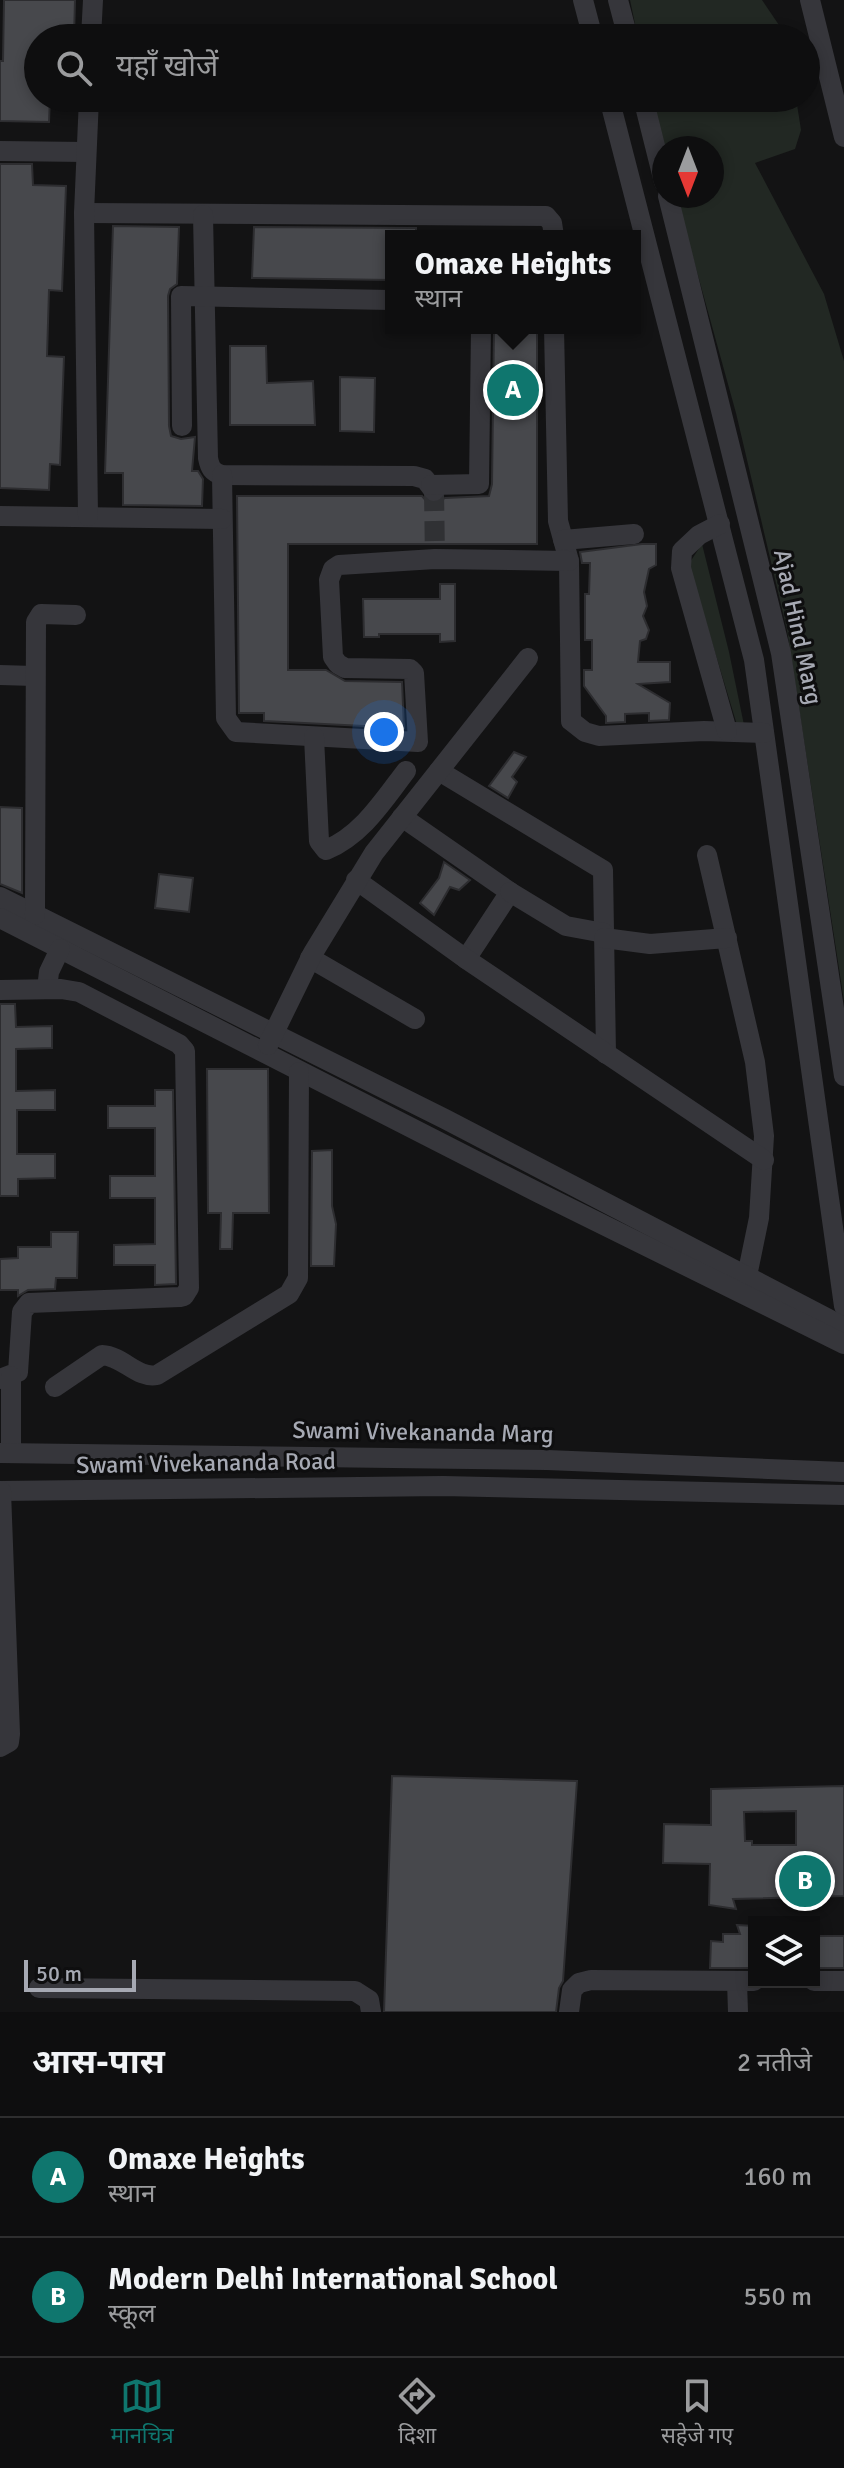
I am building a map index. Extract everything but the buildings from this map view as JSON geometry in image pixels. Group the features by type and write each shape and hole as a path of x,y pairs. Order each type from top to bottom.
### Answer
{"street":[{"path":"92,24 93,0"},
{"path":"583,0 589,24"},
{"path":"618,0 624,24"},
{"path":"810,0 816,24"},
{"path":"820,40 844,137"},
{"path":"88,112 84,213 88,516"},
{"path":"613,112 754,660 844,1306"},
{"path":"646,112 652,136"},
{"path":"0,151 86,152"},
{"name":"Ajad Hind Marg","path":"671,208 781,653 844,1076"},
{"path":"84,213 203,215 434,226 546,216 553,230"},
{"path":"203,215 208,458 215,473 414,476 425,479 432,488 479,484 481,334"},
{"path":"182,426 181,296 385,300"},
{"path":"554,334 558,521 569,561 571,721 585,732 599,736 727,731 764,733"},
{"path":"707,473 736,466"},
{"path":"222,475 226,718 236,732 418,742 414,673 403,669 345,668 333,657 329,580 333,569 339,565 435,559 569,561"},
{"path":"0,516 222,519"},
{"path":"720,524 699,535 682,551 681,568 727,731"},
{"path":"563,540 634,534"},
{"path":"35,915 34,676 37,618 46,613 76,615"},
{"path":"264,1054 310,958 356,880 528,658"},
{"path":"0,675 34,676"},
{"path":"314,737 319,841 326,850 368,820 406,771"},
{"path":"439,771 603,870 606,1054"},
{"path":"402,817 510,892 566,926 650,944 727,938"},
{"path":"707,855 755,1062 764,1136 759,1218 747,1276"},
{"path":"356,880 466,959 764,1160"},
{"path":"466,959 510,892"},
{"path":"0,897 458,1126 844,1327"},
{"path":"0,918 299,1072 844,1344"},
{"path":"47,989 49,972 60,949"},
{"path":"310,958 415,1019"},
{"path":"0,990 79,992 179,1044 185,1051 189,1288 180,1297 25,1305 18,1372 5,1377 6,1453"},
{"path":"55,1387 102,1355 119,1358 146,1375 157,1375 255,1317 295,1287 299,1263 299,1072"},
{"name":"Swami Vivekananda Marg","path":"6,1453 547,1460 844,1472"},
{"name":"Swami Vivekananda Road","path":"1,1491 443,1486 844,1495"},
{"path":"0,1747 9,1742 10,1734 1,1491"},
{"path":"569,2012 572,1990 579,1983 591,1980 746,1981 738,2012"},
{"path":"820,1981 844,1981"},
{"path":"39,1988 355,1991 369,2000 371,2012"}],"shaded area":[{"path":"630,0 762,0 778,24 635,24"},
{"path":"655,112 798,112 801,130 795,149 755,163 824,294 844,361 844,1001 787,630 736,413 679,208 724,208 724,136 661,136"},
{"path":"702,544 744,725 737,725 691,573 690,562"}],"tunnel":[{"path":"434,491 435,559"}],"place":[{"name":"Omaxe Heights","path":"513,390"},
{"name":"Modern Delhi International School","path":"805,1881"}]}
